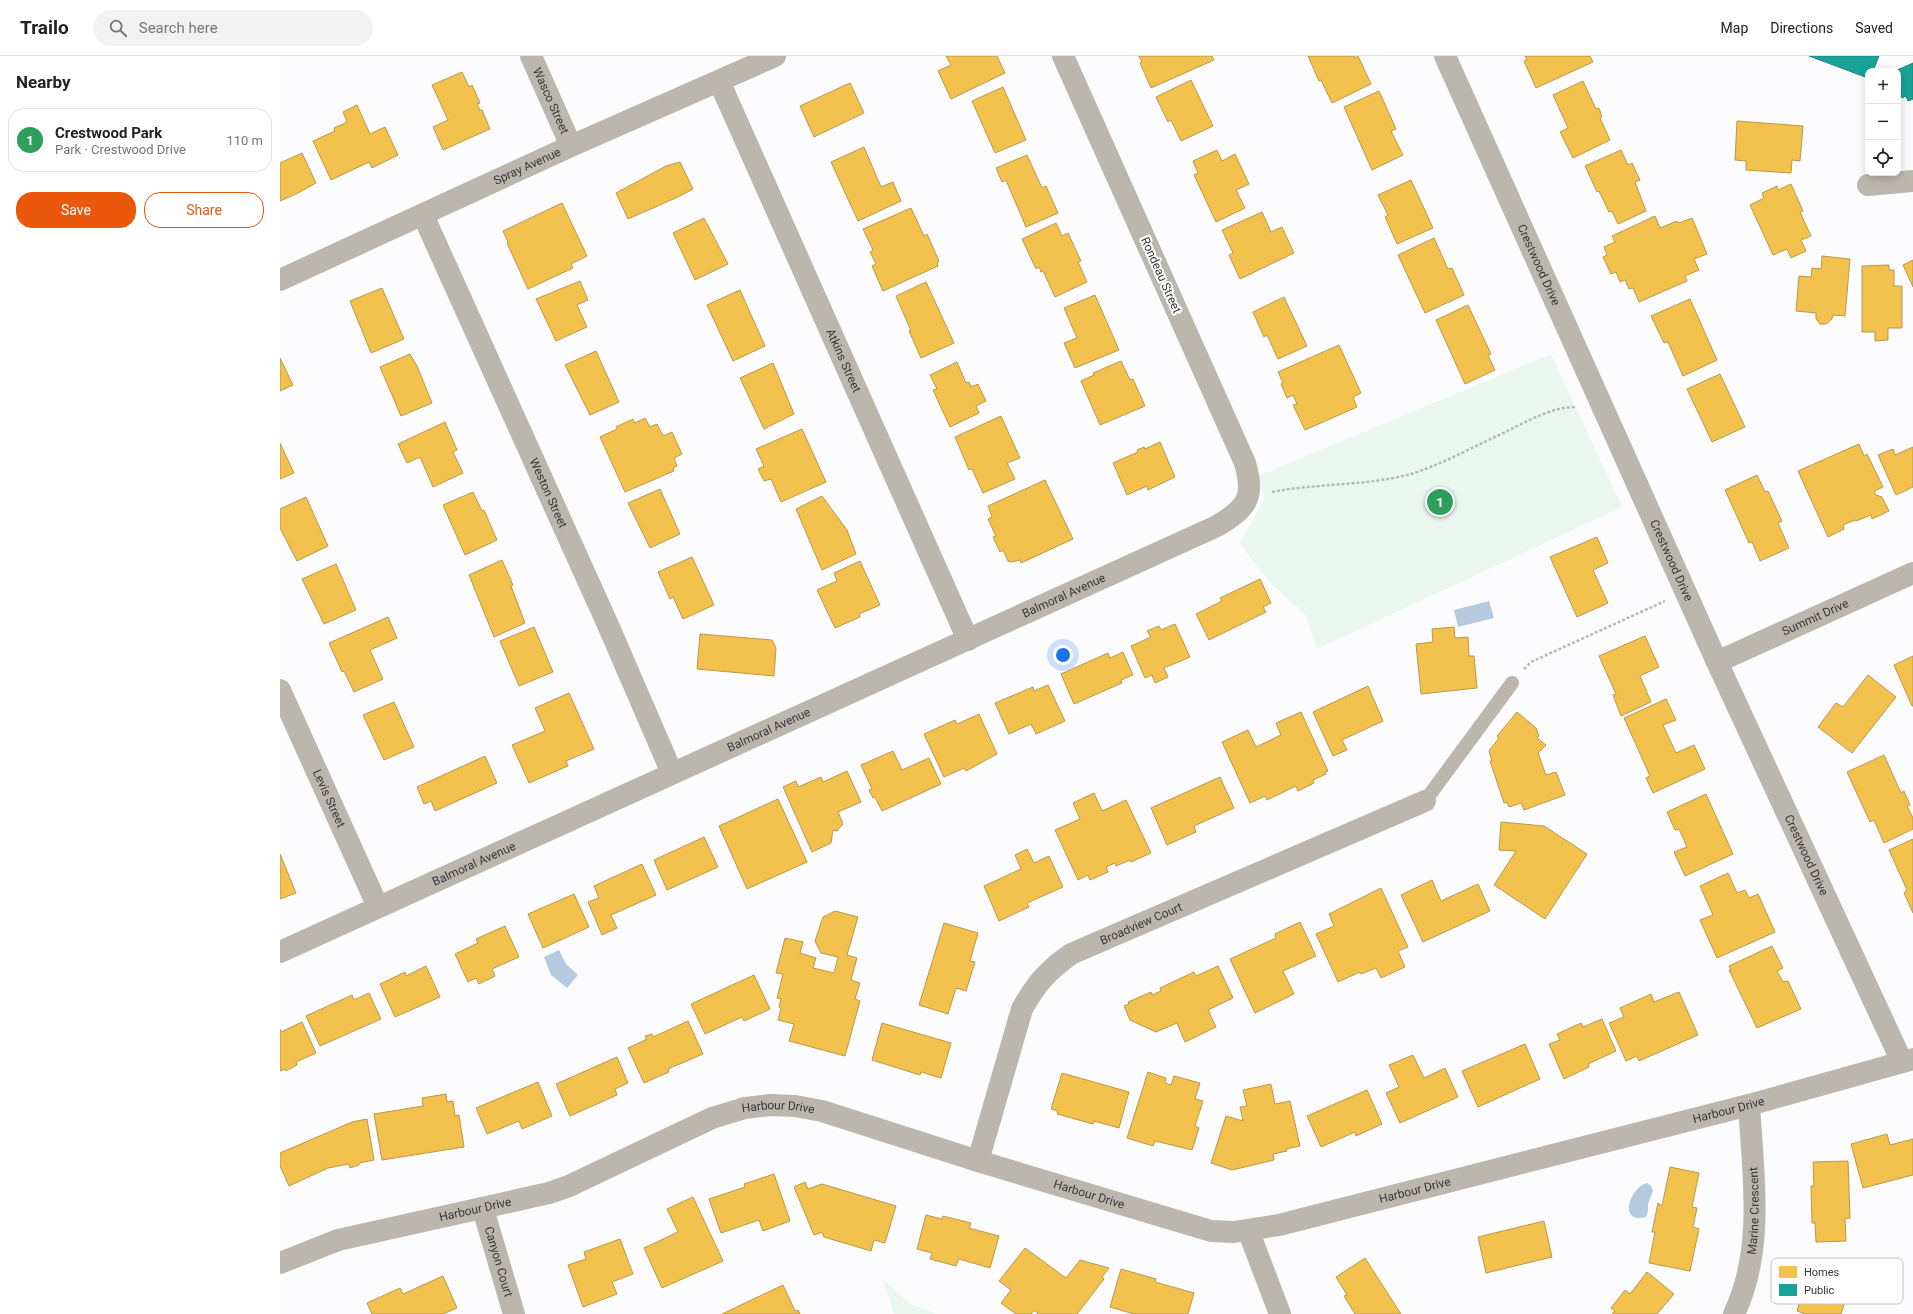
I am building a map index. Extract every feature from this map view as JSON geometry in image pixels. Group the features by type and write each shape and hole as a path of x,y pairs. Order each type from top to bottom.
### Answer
{"street":[{"name":"Wasco Street","path":"531,56 571,146"},
{"name":"Spray Avenue","path":"280,280 571,146 775,56"},
{"name":"Rondeau Street","path":"1062,56 1245,463 1250,480 1249,496"},
{"name":"Crestwood Drive","path":"1445,56 1717,662 1907,1061"},
{"name":"Atkins Street","path":"719,81 968,640"},
{"path":"1868,185 1913,181"},
{"name":"Weston Street","path":"423,215 605,618 672,773"},
{"name":"Balmoral Avenue","path":"280,952 1217,526 1236,514 1249,496"},
{"name":"Summit Drive","path":"1717,662 1913,573"},
{"name":"Levis Street","path":"280,690 378,907"},
{"name":"Broadview Court","path":"978,1161 1022,1009 1032,990 1051,968 1071,954 1425,800"},
{"name":"Harbour Drive","path":"280,1263 338,1240 532,1198 569,1186 712,1118 745,1108 770,1105 795,1106 822,1111 978,1161 1211,1231 1234,1232 1287,1223 1749,1105 1907,1061"},
{"name":"Marine Crescent","path":"1734,1314 1743,1294 1753,1249 1754,1194 1749,1105"},
{"name":"Canyon Court","path":"483,1208 514,1314"},
{"path":"1248,1230 1280,1314"}],"lane":[{"path":"1425,800 1512,683"}],"path":[{"path":"1249,496 1295,488 1384,479 1411,473 1446,459 1529,420 1568,407 1604,408"},
{"path":"1512,683 1531,662 1686,591"}],"shaded area":[{"path":"1551,354 1622,507 1317,649 1305,614 1273,586 1239,543 1252,522 1264,497 1258,476"},
{"path":"883,1279 910,1304 937,1314 894,1314"}],"water":[{"path":"1489,601 1494,618 1458,627 1454,610"},
{"path":"559,950 566,964 578,975 567,988 551,975 544,957"},
{"path":"1647,1183 1651,1186 1653,1191 1648,1204 1648,1211 1646,1217 1637,1218 1632,1216 1629,1211 1631,1198 1641,1186"}],"building: Homes":[{"path":"946,56 997,56 1005,73 951,99 938,71 951,65"},
{"path":"1139,56 1212,56 1214,60 1151,88 1140,63 1142,62"},
{"path":"1308,56 1354,56 1355,58 1358,56 1371,84 1332,103 1321,80 1319,81"},
{"path":"1525,56 1590,56 1593,62 1536,88 1524,61 1527,60"},
{"path":"462,72 469,87 472,85 480,103 477,104 480,110 482,110 490,129 443,150 433,127 448,120 432,85"},
{"path":"1191,80 1213,126 1181,141 1171,120 1168,122 1156,97"},
{"path":"1583,81 1596,109 1599,108 1602,117 1600,118 1610,140 1573,158 1560,132 1568,128 1553,95"},
{"path":"850,83 864,113 814,137 800,106"},
{"path":"1003,87 1026,140 995,153 972,101"},
{"path":"1379,91 1396,129 1391,131 1403,155 1372,170 1344,107"},
{"path":"357,105 370,134 385,127 398,155 372,168 369,162 331,180 313,141 335,131 334,128 347,122 343,112"},
{"path":"1737,121 1803,126 1800,161 1792,160 1791,173 1746,170 1746,161 1735,160"},
{"path":"864,147 881,187 893,182 901,201 858,221 831,162"},
{"path":"1217,150 1222,161 1235,154 1249,184 1236,190 1245,208 1216,222 1194,175 1198,173 1193,161"},
{"path":"1621,150 1628,165 1632,163 1640,180 1635,182 1646,211 1618,224 1612,211 1609,212 1599,191 1597,192 1585,166"},
{"path":"302,153 316,183 280,201 280,163"},
{"path":"1027,155 1042,188 1046,186 1058,213 1026,227 1006,180 1002,182 996,168"},
{"path":"680,162 693,189 628,219 616,193 666,166"},
{"path":"1411,180 1433,228 1397,244 1385,217 1388,215 1378,195"},
{"path":"1791,184 1803,211 1800,212 1811,236 1801,240 1806,251 1791,258 1787,249 1773,255 1750,205 1764,198 1762,193 1777,186 1778,190"},
{"path":"562,203 587,256 571,264 573,268 528,289 503,231"},
{"path":"911,208 924,236 927,234 939,261 937,263 938,266 883,291 872,266 876,264 870,252 873,250 863,229"},
{"path":"1262,212 1271,232 1282,227 1294,253 1240,279 1229,255 1233,253 1222,230"},
{"path":"1655,216 1660,228 1677,221 1679,223 1692,218 1707,254 1694,259 1699,270 1685,276 1687,281 1639,302 1633,288 1629,289 1625,280 1620,282 1616,272 1611,274 1603,257 1607,255 1604,247 1615,242 1612,236"},
{"path":"704,218 728,264 695,280 673,233"},
{"path":"1056,223 1062,236 1068,233 1081,261 1078,262 1087,282 1055,297 1043,271 1041,272 1039,267 1036,269 1022,239"},
{"path":"1434,238 1448,269 1452,268 1464,295 1425,313 1398,255"},
{"path":"1822,256 1850,259 1845,316 1833,315 1832,319 1826,324 1820,324 1816,319 1816,313 1796,311 1799,276 1811,277 1812,268 1821,269"},
{"path":"1913,260 1913,287 1903,265"},
{"path":"1889,265 1889,270 1894,270 1894,286 1902,286 1902,328 1888,328 1888,340 1875,341 1875,332 1862,332 1862,266"},
{"path":"580,281 588,300 577,305 587,327 556,341 536,299"},
{"path":"926,282 954,343 921,358 896,296"},
{"path":"382,288 404,339 371,353 350,301"},
{"path":"740,290 765,346 733,361 707,305"},
{"path":"1095,295 1119,350 1075,368 1064,343 1077,338 1064,308"},
{"path":"1284,297 1307,346 1278,359 1267,335 1264,337 1253,312"},
{"path":"1690,299 1717,360 1683,376 1668,342 1664,343 1651,316"},
{"path":"1468,305 1491,354 1488,355 1495,370 1465,384 1436,320"},
{"path":"1339,345 1361,393 1353,397 1357,407 1305,430 1293,405 1297,404 1293,395 1287,398 1278,372"},
{"path":"596,351 619,402 590,415 565,365"},
{"path":"410,354 417,366 432,403 401,416 380,367"},
{"path":"280,358 293,385 280,391"},
{"path":"1121,361 1130,380 1133,379 1145,406 1100,425 1081,381 1094,375 1093,373"},
{"path":"957,362 966,383 969,382 971,387 978,384 986,401 976,406 979,413 950,427 933,390 937,389 930,375"},
{"path":"773,363 794,414 764,429 740,378"},
{"path":"1720,374 1745,427 1712,442 1687,389"},
{"path":"1001,416 1020,458 1007,463 1015,479 983,493 972,469 969,470 955,437"},
{"path":"645,418 650,427 657,424 663,436 672,432 682,454 674,458 677,466 673,468 674,471 625,492 600,437 633,419 635,423"},
{"path":"445,422 457,450 453,452 463,473 433,487 420,457 407,463 398,444"},
{"path":"802,429 826,482 781,502 771,479 764,481 758,469 764,466 756,449"},
{"path":"1160,442 1175,477 1148,490 1147,486 1127,495 1113,463 1138,452 1137,450 1144,447 1145,449"},
{"path":"280,443 294,473 280,479"},
{"path":"1859,444 1864,456 1867,454 1883,487 1874,491 1876,495 1882,497 1889,511 1872,519 1871,515 1843,525 1844,529 1828,537 1798,471"},
{"path":"1913,447 1913,487 1896,495 1878,455 1893,449 1895,455"},
{"path":"1757,475 1765,492 1768,491 1782,521 1778,523 1789,548 1760,561 1752,542 1749,543 1725,490"},
{"path":"1045,480 1073,539 1021,563 1020,560 1011,562 1008,561 1003,550 1000,552 993,537 996,536 988,519 992,517 988,506"},
{"path":"660,489 680,534 650,548 628,503"},
{"path":"473,492 482,511 484,510 497,540 465,555 443,505"},
{"path":"822,496 847,530 856,554 822,570 796,509"},
{"path":"306,497 328,546 297,561 280,528 280,509"},
{"path":"1597,537 1608,563 1593,570 1608,603 1577,617 1550,557"},
{"path":"692,557 714,605 683,619 673,597 670,599 658,572"},
{"path":"502,560 513,585 511,586 525,623 494,637 469,575"},
{"path":"860,561 880,605 859,614 860,617 835,628 817,590 837,581 834,573"},
{"path":"336,564 356,610 324,624 302,579"},
{"path":"1260,579 1271,603 1263,607 1266,612 1209,640 1196,614 1222,601 1220,598"},
{"path":"388,617 397,638 370,650 383,679 354,692 344,671 342,672 329,643"},
{"path":"1175,624 1190,657 1164,668 1168,677 1155,683 1152,675 1145,678 1131,646 1151,637 1147,631 1159,626 1161,630"},
{"path":"534,627 553,672 519,686 500,641"},
{"path":"1454,627 1455,638 1468,637 1469,656 1474,656 1477,688 1421,694 1416,644 1433,642 1432,629"},
{"path":"700,634 772,640 776,648 774,676 697,669"},
{"path":"1645,636 1659,667 1640,676 1651,702 1621,716 1613,695 1616,694 1599,656"},
{"path":"1123,652 1133,675 1121,680 1122,683 1074,704 1061,674 1108,653 1110,658"},
{"path":"1913,656 1913,706 1912,706 1894,665"},
{"path":"1868,675 1896,697 1852,753 1818,727 1836,703 1843,707"},
{"path":"1048,685 1065,721 1036,734 1031,724 1009,734 995,703 1033,687 1034,691"},
{"path":"1368,686 1383,721 1342,740 1347,750 1333,756 1313,712"},
{"path":"569,693 594,749 566,761 568,766 529,783 512,745 545,731 535,708"},
{"path":"1666,699 1676,720 1663,725 1676,753 1694,745 1705,769 1653,793 1646,778 1650,776 1624,718"},
{"path":"394,702 414,747 384,760 363,715"},
{"path":"1301,712 1328,771 1325,772 1326,774 1313,780 1314,783 1298,791 1296,786 1267,800 1265,796 1250,803 1222,742 1248,730 1256,747 1281,735 1276,723"},
{"path":"1517,712 1536,728 1539,736 1537,738 1546,745 1538,753 1546,775 1556,772 1565,795 1524,810 1521,803 1509,807 1507,802 1504,803 1490,761 1492,761 1489,751 1499,738 1497,736"},
{"path":"979,714 997,754 966,771 964,768 944,777 924,734 955,720 957,724"},
{"path":"893,751 902,770 929,758 941,784 882,811 875,797 873,798 869,790 872,789 861,765"},
{"path":"1884,755 1901,793 1904,791 1910,805 1907,806 1913,818 1913,829 1884,843 1874,820 1870,822 1847,772"},
{"path":"485,756 497,783 435,811 431,801 424,804 417,787"},
{"path":"847,771 861,802 838,812 843,824 837,831 833,830 831,843 812,852 783,787 796,781 798,787 821,777 823,782"},
{"path":"1220,777 1234,808 1194,826 1196,832 1167,845 1151,808"},
{"path":"1094,793 1102,811 1126,800 1151,853 1131,862 1130,860 1116,866 1115,863 1106,867 1108,872 1090,880 1088,875 1078,880 1055,830 1080,819 1073,803"},
{"path":"1706,794 1733,854 1685,876 1674,852 1687,847 1679,829 1675,830 1667,812"},
{"path":"778,799 807,862 747,889 719,826"},
{"path":"1501,822 1544,826 1587,854 1545,919 1494,885 1516,851 1499,850"},
{"path":"704,837 718,867 667,890 654,860"},
{"path":"1913,839 1913,913 1904,893 1907,890 1889,850"},
{"path":"1027,849 1034,863 1049,856 1063,887 1027,903 1029,907 999,921 984,886 1021,869 1015,855"},
{"path":"280,854 296,893 280,899"},
{"path":"642,864 656,895 611,915 617,928 602,935 588,902 599,898 594,886"},
{"path":"1728,873 1737,893 1745,890 1749,898 1758,894 1775,932 1717,958 1700,920 1713,915 1700,886"},
{"path":"1432,880 1441,901 1478,884 1490,911 1423,942 1401,895"},
{"path":"1381,888 1408,947 1398,951 1405,967 1381,978 1376,968 1361,974 1360,972 1338,982 1316,934 1334,926 1329,914"},
{"path":"574,894 589,927 543,948 528,914"},
{"path":"835,911 858,917 847,955 857,958 851,980 860,983 855,999 860,1001 845,1056 789,1041 794,1024 778,1020 781,1009 779,1007 781,999 777,998 783,974 776,973 785,938 803,942 800,953 816,958 813,968 834,973 838,957 821,953 815,941 823,917"},
{"path":"1300,922 1316,956 1283,971 1294,994 1255,1013 1230,959 1276,938 1275,934"},
{"path":"944,923 978,933 970,961 975,962 966,991 956,988 948,1014 919,1005"},
{"path":"505,926 519,957 492,969 495,976 479,984 476,978 468,982 455,954 478,943 476,939"},
{"path":"1772,946 1783,968 1777,971 1783,982 1788,981 1801,1009 1757,1028 1729,970 1731,970 1729,966"},
{"path":"426,966 440,997 395,1017 380,984 405,972 406,976"},
{"path":"1218,966 1233,998 1208,1010 1216,1027 1185,1042 1177,1023 1156,1032 1130,1020 1124,1006 1129,1004 1128,1002 1151,992 1152,995 1161,991 1160,988 1194,972 1196,976"},
{"path":"754,975 770,1009 744,1021 742,1017 705,1034 691,1004"},
{"path":"1679,992 1698,1035 1639,1061 1637,1056 1626,1061 1609,1023 1624,1017 1620,1008 1651,994 1654,1002"},
{"path":"369,993 381,1019 320,1046 306,1016 352,995 354,1000"},
{"path":"1602,1019 1616,1051 1588,1064 1589,1067 1564,1079 1549,1044 1560,1040 1557,1034 1581,1023 1583,1027"},
{"path":"688,1021 703,1054 668,1069 669,1072 644,1083 628,1048 647,1039 645,1036 652,1034 653,1037"},
{"path":"302,1022 316,1053 296,1062 297,1065 286,1071 285,1069 280,1071 280,1029 281,1032"},
{"path":"882,1023 951,1043 941,1078 921,1072 920,1075 872,1060"},
{"path":"1525,1044 1540,1079 1478,1107 1462,1071"},
{"path":"1413,1055 1424,1078 1445,1068 1458,1097 1400,1123 1386,1093 1399,1087 1389,1065"},
{"path":"617,1057 628,1083 615,1089 617,1095 570,1116 556,1084"},
{"path":"1148,1072 1166,1078 1165,1083 1171,1085 1174,1076 1200,1083 1195,1099 1203,1101 1195,1126 1199,1128 1192,1150 1155,1141 1153,1146 1127,1138"},
{"path":"1062,1073 1129,1092 1119,1128 1094,1121 1093,1124 1057,1114 1058,1111 1051,1109"},
{"path":"538,1082 552,1116 522,1129 519,1121 487,1134 476,1108"},
{"path":"1271,1084 1275,1104 1290,1101 1300,1146 1273,1154 1274,1160 1232,1170 1211,1163 1226,1116 1243,1121 1240,1107 1247,1106 1243,1090"},
{"path":"1367,1090 1382,1124 1356,1136 1355,1132 1321,1147 1307,1116"},
{"path":"446,1094 447,1102 453,1101 455,1116 459,1115 464,1147 382,1160 374,1114 423,1106 422,1098"},
{"path":"367,1119 374,1160 359,1163 359,1165 350,1168 349,1164 328,1168 289,1186 280,1166 280,1153 352,1122"},
{"path":"1887,1134 1890,1145 1913,1139 1913,1175 1863,1188 1851,1144"},
{"path":"1848,1161 1850,1218 1845,1219 1846,1241 1816,1242 1815,1223 1812,1223 1811,1186 1814,1186 1813,1162"},
{"path":"1670,1167 1699,1173 1692,1207 1697,1208 1693,1227 1699,1229 1690,1271 1649,1263 1655,1232 1652,1232 1658,1203 1662,1206"},
{"path":"774,1174 790,1221 763,1231 759,1220 721,1233 709,1199 745,1187 744,1184"},
{"path":"805,1182 808,1189 822,1184 896,1206 885,1243 874,1240 871,1251 824,1237 822,1232 814,1235 794,1187"},
{"path":"693,1197 723,1261 662,1288 644,1248 678,1232 667,1209"},
{"path":"926,1215 942,1219 943,1216 971,1223 969,1228 999,1236 990,1268 959,1259 956,1266 930,1259 932,1253 917,1249"},
{"path":"1544,1221 1552,1257 1486,1273 1478,1237"},
{"path":"620,1239 633,1274 612,1282 617,1294 583,1307 568,1265 586,1259 584,1252"},
{"path":"1025,1248 1066,1278 1080,1260 1109,1268 1102,1277 1104,1279 1077,1314 1038,1314 1034,1310 1031,1314 1016,1314 1001,1303 1011,1290 999,1281"},
{"path":"1365,1258 1401,1314 1355,1314 1344,1296 1347,1295 1336,1277"},
{"path":"1121,1269 1156,1279 1155,1282 1194,1293 1188,1314 1134,1314 1110,1307"},
{"path":"1647,1272 1674,1294 1657,1314 1612,1314 1615,1311 1611,1308 1625,1290 1630,1294"},
{"path":"443,1276 457,1308 443,1314 372,1314 367,1303 400,1288 403,1294"},
{"path":"783,1285 795,1311 798,1310 800,1314 722,1314"},
{"path":"1799,1304 1844,1304 1841,1314 1805,1314 1797,1311"}],"building: Public":[{"path":"1809,56 1879,56 1874,68 1865,68 1865,77"},
{"path":"1913,63 1913,99 1908,101 1906,96 1902,98 1901,96 1901,68"}],"place":[{"name":"Crestwood Park","path":"1440,502"}]}
